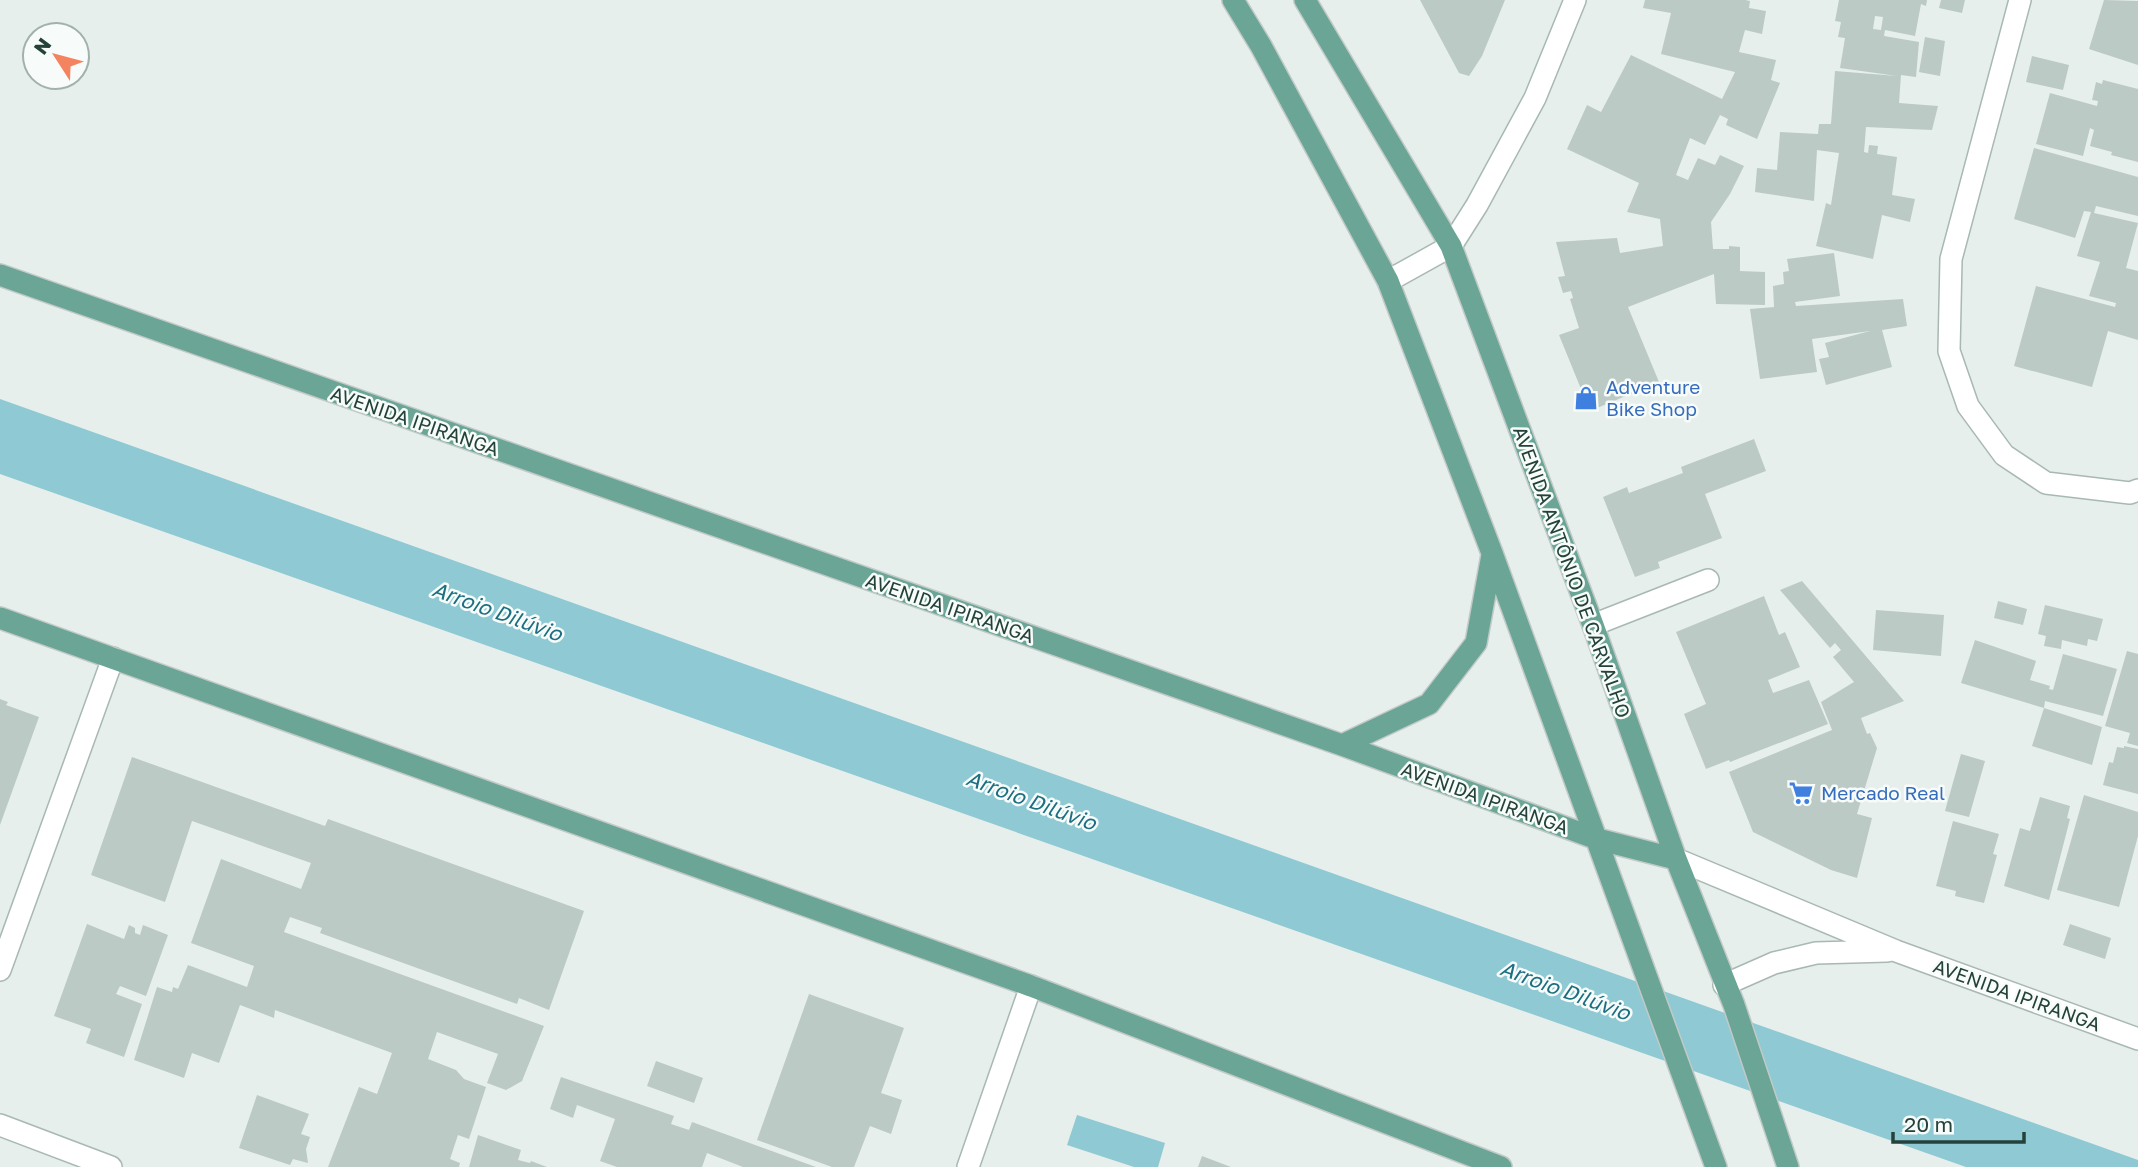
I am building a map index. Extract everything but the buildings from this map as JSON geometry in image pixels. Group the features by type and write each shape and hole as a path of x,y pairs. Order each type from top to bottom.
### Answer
{"main road":[{"path":"1233,0 1261,46 1388,281 1493,553 1716,1167"},
{"name":"AVENIDA ANTÔNIO DE CARVALHO","path":"1305,0 1451,246 1593,625 1676,859 1734,1005 1787,1164"},
{"name":"AVENIDA IPIRANGA","path":"0,275 1342,745 1597,839 1676,859"},
{"path":"1342,745 1429,704 1476,643 1493,553"},
{"path":"0,618 1031,986 1501,1167"}],"street":[{"path":"1388,281 1451,246 1477,205 1535,99 1575,0"},
{"path":"2020,0 1951,258 1949,351 1968,406 2004,455 2046,483 2130,494 2138,490"},
{"path":"1593,625 1707,580"},
{"path":"0,970 113,658"},
{"name":"AVENIDA IPIRANGA","path":"1676,859 1896,951 2138,1039"},
{"name":"AVENIDA IPIRANGA","path":"1724,985 1774,963 1816,953 1896,951"},
{"path":"968,1167 1031,986"},
{"path":"0,1125 111,1167"}],"water":[{"name":"Arroio Dilúvio","path":"0,399 2138,1160 2138,1167 1966,1167 0,474"},
{"path":"1077,1115 1165,1143 1158,1167 1134,1167 1067,1145"}],"place":[{"name":"Adventure Bike Shop","path":"1586,398"},
{"name":"Mercado Real","path":"1801,793"}]}
